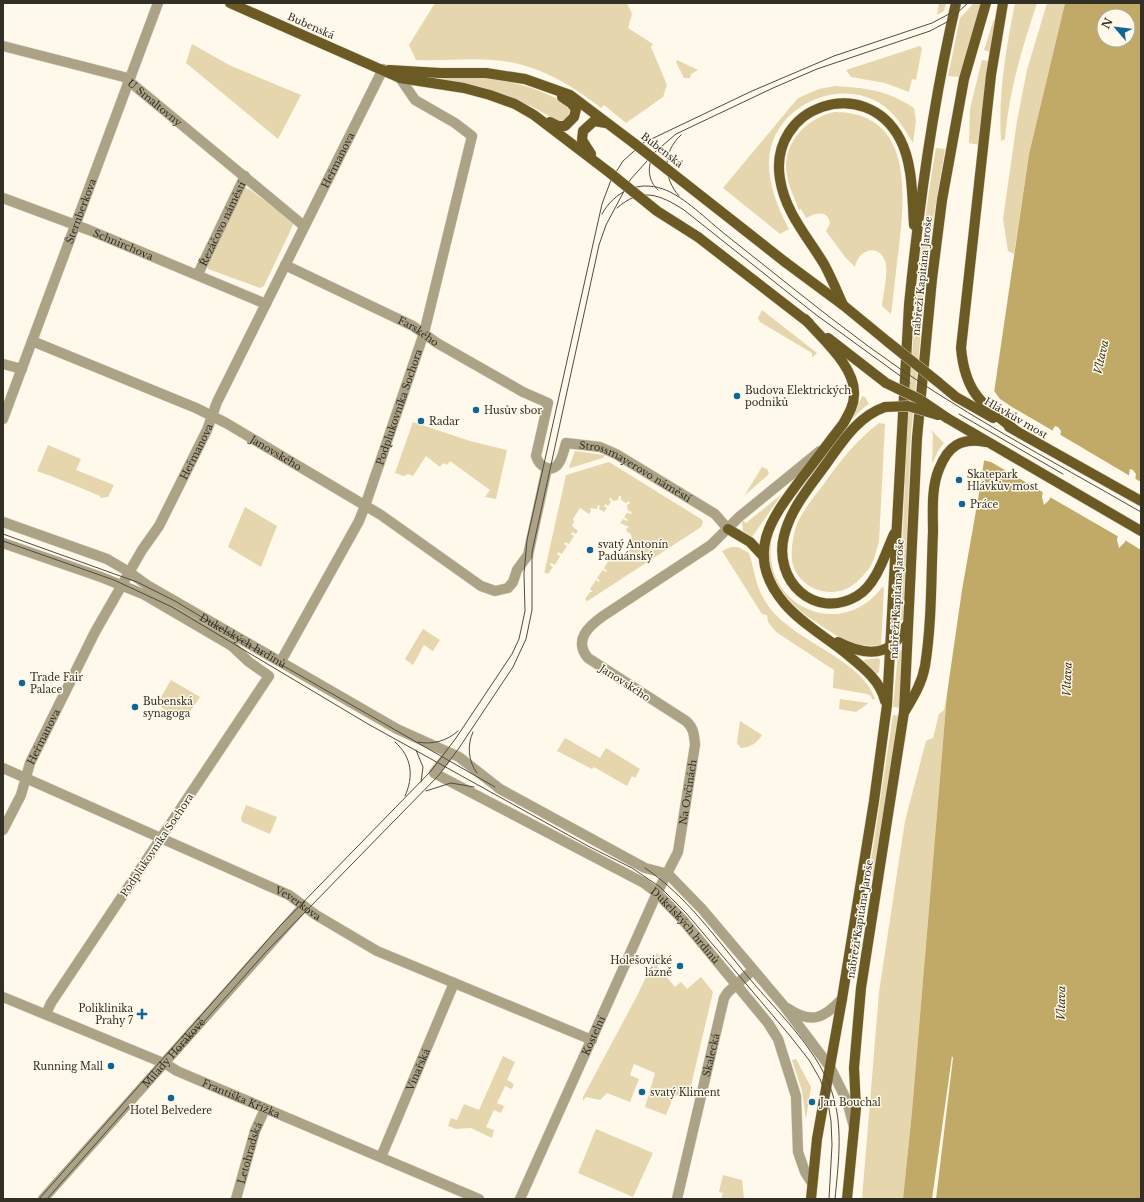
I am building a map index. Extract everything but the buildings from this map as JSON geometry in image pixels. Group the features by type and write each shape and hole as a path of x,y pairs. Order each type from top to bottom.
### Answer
{"main road":[{"name":"Bubenská","path":"230,3 383,69 400,78 464,88 515,104 534,115 584,150 657,211 713,247 886,383 920,399 947,418"},
{"name":"nábřeží Kapitána Jaroše","path":"811,1199 817,1138 842,999 874,800 887,705 904,371 915,244 933,119 956,3"},
{"name":"nábřeží Kapitána Jaroše","path":"847,1199 855,1131 856,1101 854,1068 861,988 904,712 917,438 937,241 943,192 964,79 986,3"},
{"path":"1004,3 993,63 961,348 966,378 975,395 981,402 1014,430"},
{"name":"Bubenská","path":"383,69 507,75 570,95 785,262 844,305 888,342"},
{"path":"534,115 562,127 568,124 576,113 576,109 571,103 542,85"},
{"path":"844,305 824,265 795,221 785,200 780,179 779,158 784,140 795,124 810,112 833,103 852,104 870,109 882,117 893,128 900,140 910,170 915,244"},
{"path":"584,150 582,136 587,126 594,121 608,123"},
{"path":"805,319 843,362 852,379 854,389 853,403 849,413 770,522 764,540 764,557 771,583 785,604 872,677 882,690 887,705"},
{"name":"Hlávkův most","path":"888,342 956,396 1069,463 1141,501"},
{"path":"896,528 876,574 867,586 857,595 843,601 828,603 820,601 798,590 788,576 783,561 783,545 787,526 797,505 852,429 872,413 885,407 908,406 947,418 1141,531"},
{"path":"904,712 919,687 924,667 928,629 934,492 937,476 946,456 955,446 966,440 986,442"},
{"path":"728,529 750,542 764,557"},
{"path":"816,630 856,650 876,652 891,647 903,633 908,621"}],"street":[{"name":"Šternberkova","path":"3,419 74,225 158,3"},
{"name":"U Smaltovny","path":"3,46 119,74 245,176"},
{"name":"Heřmanova","path":"3,830 21,795 30,763 95,632 129,572 159,526 212,416 217,402 383,69"},
{"name":"Bubenská","path":"400,78 415,100 454,123 472,136"},
{"name":"Podplukovníka Sochora","path":"281,661 359,522 365,506 424,333 472,136"},
{"name":"Řezáčovo náměstí","path":"266,304 198,274 245,176 304,226"},
{"name":"Schnirchova","path":"3,198 198,274"},
{"name":"Farského","path":"285,265 424,333 437,343 516,388 548,403 536,456 538,462 547,468"},
{"name":"Janovského","path":"32,341 212,416 381,515 481,586 495,591 504,590 513,582 517,570 528,555 547,468"},
{"path":"3,364 22,369"},
{"name":"Strossmayerovo náměstí","path":"547,468 556,467 560,461 566,443 607,449 715,514 728,529"},
{"path":"728,529 739,517 825,447"},
{"name":"Dukelských hrdinů","path":"3,522 107,559 147,585 397,729 459,758 477,773 506,792 644,868 668,874"},
{"name":"Janovského","path":"676,716 593,662 584,653 582,643 584,635 590,626 648,584 711,545 728,529"},
{"name":"Dukelských hrdinů","path":"3,543 122,585 170,609 232,646 249,662 269,676"},
{"name":"Podplukovníka Sochora","path":"46,1014 51,1003 269,676"},
{"name":"Na Ovčinách","path":"668,874 678,852 695,745 692,727 676,716"},
{"name":"Dukelských hrdinů","path":"450,753 434,773 629,874 657,893 737,984 768,1023 778,1039 796,1096 798,1152 805,1172 812,1183"},
{"name":"Veverkova","path":"3,768 289,895 316,915 377,951 592,1040"},
{"path":"668,874 698,904 784,1006 830,1067 847,1101 855,1131"},
{"name":"Kostelní","path":"520,1199 657,893 668,874"},
{"name":"Milady Horákové","path":"43,1199 304,906"},
{"name":"Skalecká","path":"677,1199 722,1005 726,994 753,970"},
{"name":"Vinařská","path":"381,1157 454,983"},
{"name":"Františka Křížka","path":"3,997 163,1063 177,1071 265,1109 479,1199"},
{"path":"784,1006 800,1015 817,1017 825,1016 842,999"},
{"name":"Letohradská","path":"236,1199 255,1131 265,1109"}],"shaded area":[{"path":"435,3 627,3 632,14 628,28 653,44 651,47 667,85 663,97 626,123 604,105 601,108 577,90 551,76 523,65 484,59 416,60 409,45"},
{"path":"939,3 946,3 944,11 937,15"},
{"path":"974,3 981,3 960,77 948,76 960,18"},
{"path":"1015,3 1037,3 1021,53 1013,87 1005,139 1001,141 1000,123 1002,89 1006,54"},
{"path":"1047,3 1065,3 1029,154 1014,254 1008,251 1003,219 1017,121 1027,70"},
{"path":"994,19 995,20 990,52 984,50"},
{"path":"192,44 231,66 301,95 278,139 186,63"},
{"path":"920,46 922,48 916,80 912,79 909,92 885,83 851,77 846,70"},
{"path":"677,60 698,70 691,74 690,78 684,78 676,62"},
{"path":"982,60 989,61 979,145 969,143 970,109"},
{"path":"480,77 526,86 557,99 568,105 571,109 565,120 558,121 531,106 505,96 443,80 444,78"},
{"path":"835,86 876,91 895,97 914,108 916,121 913,143 898,120 889,110 878,102 860,95 842,94 824,96 807,103 792,114 780,128 772,144 769,172 772,189 789,229 780,234 723,188 798,98 819,89"},
{"path":"835,112 860,116 879,126 891,141 898,159 902,180 902,203 899,247 891,314 882,306 886,265 882,255 874,250 864,252 857,261 855,267 845,257 826,231 830,224 827,216 824,214 817,214 806,218 801,209 799,210 789,184 786,168 787,158 794,139 800,131 816,119"},
{"path":"936,148 945,149 930,240 911,434 904,604 903,620 901,621 899,620 910,380 924,227"},
{"path":"243,189 249,189 292,221 293,225 264,286 260,288 208,269 207,265"},
{"path":"762,310 817,353 812,357 812,353 760,322 758,318"},
{"path":"862,396 865,397 869,404 849,423 785,508 775,528 772,538 771,562 778,582 790,598 807,609 826,614 846,612 865,604 882,587 884,588 881,645 870,646 851,643 835,635 810,618 789,600 774,578 770,565 769,552 770,539 776,520 784,508 854,414"},
{"path":"413,422 470,441 507,450 496,499 485,497 490,490 450,461 447,465 443,463 440,467 426,456 413,476 408,474 404,476 395,473"},
{"path":"879,423 885,424 879,542 873,560 864,575 848,588 830,592 821,591 805,583 799,577 795,569 792,560 792,551 794,533 797,524 808,505 840,462 862,437"},
{"path":"931,430 944,443 938,451 932,464 933,435"},
{"path":"48,445 81,459 76,470 114,485 108,497 100,498 100,496 37,471"},
{"path":"575,451 605,455 603,458 570,468 569,467"},
{"path":"609,462 701,519 703,522 701,527 586,602 587,601 585,599 590,592 593,592 590,589 596,580 599,582 600,581 597,578 603,570 606,572 607,571 604,568 609,560 613,562 614,560 611,558 616,550 626,555 633,544 629,541 632,537 626,529 629,527 620,523 623,519 627,521 628,520 624,517 627,513 631,514 632,512 628,511 627,505 630,503 629,501 626,503 621,500 621,496 619,496 618,500 613,501 611,498 609,499 611,502 608,506 605,504 604,506 607,508 604,512 599,509 600,506 598,505 597,509 590,508 591,511 589,514 580,508 573,519 574,522 572,526 578,531 576,534 572,532 571,534 574,536 569,544 565,542 564,544 567,546 562,554 558,552 557,554 560,556 555,565 551,563 550,565 553,567 548,574 545,572 544,574 566,475"},
{"path":"762,467 767,469 769,473 744,496"},
{"path":"782,494 752,537 743,531 742,520 746,523"},
{"path":"245,507 277,526 261,567 228,547"},
{"path":"731,547 738,547 749,553 763,598 778,617 856,672 868,685 875,699 872,699 871,696 867,694 833,688 834,670 776,632 768,622 767,615 762,614 722,551"},
{"path":"423,629 440,640 433,651 424,645 413,665 405,659"},
{"path":"900,650 902,651 901,708 893,707 898,652"},
{"path":"878,658 880,660 879,672 877,674 863,660"},
{"path":"171,680 200,697 183,722 157,704"},
{"path":"947,694 912,1111 903,1199 862,1199 879,992 905,821 926,741 933,738 939,714 944,710"},
{"path":"840,699 870,702 856,712 839,709"},
{"path":"893,715 900,716 874,875 872,877 869,874"},
{"path":"740,721 762,735 748,747 741,748 737,743"},
{"path":"565,738 600,758 606,748 640,769 635,778 632,776 627,786 594,767 592,769 557,751"},
{"path":"246,805 277,817 270,834 242,822 241,818"},
{"path":"657,953 663,960 657,966 675,987 681,982 687,989 701,977 713,992 688,1098 674,1095 666,1115 645,1107 655,1073 634,1064 630,1075 639,1079 630,1102 607,1093 600,1100 586,1097 583,1101 583,1097 638,994"},
{"path":"503,1056 515,1062 507,1080 514,1084 512,1089 505,1086 497,1103 504,1106 501,1113 494,1110 486,1127 494,1130 492,1138 471,1128 456,1129 448,1126 451,1118 457,1120 464,1104 479,1110"},
{"path":"796,1059 811,1087 806,1119 802,1091 792,1060"},
{"path":"596,1129 653,1153 633,1197 578,1173"},
{"path":"723,1175 742,1180 744,1199 721,1199 723,1193 719,1192"}],"water":[{"name":"Vltava","path":"1065,3 1141,3 1141,1199 936,1199 953,1058 952,1056 932,1199 903,1199 912,1111 947,694 962,590 980,488 1029,154","holes":["1055,426 1061,431 1050,499 1044,505 1042,497 1053,429","1130,469 1136,474 1125,542 1119,548 1117,540"]}],"pier":[{"path":"992,388 1000,399 1055,432 1044,493 991,462 982,460 980,473"},
{"path":"1059,434 1130,476 1119,537 1048,496"},
{"path":"1134,478 1141,482 1141,550 1123,539"}],"tram line":[{"path":"39,1199 280,926 431,771 456,738 512,654 519,639 525,611 524,574 527,540 602,204 611,180 623,161 643,143 752,91 834,56 932,23 949,14 960,3"},
{"path":"177,1052 265,953 439,775 459,748 513,667 526,639 532,610 532,552 599,245 606,225 630,180 655,152 676,134 817,69 930,31 947,22 968,3"},
{"path":"679,196 670,181 667,165 670,149 681,135"},
{"path":"653,155 649,169 650,178 658,190"},
{"path":"602,214 607,206 620,194 636,187 654,187 671,192 696,209 726,235 832,319 900,369 1002,433 1141,512"},
{"path":"617,208 626,201 642,195 658,197 675,204 815,314 910,383"},
{"path":"959,414 1063,474"},
{"path":"3,534 137,582 175,601 263,654"},
{"path":"3,541 114,580 172,607 368,724 588,846 632,868 660,887 687,914 791,1037 809,1060 820,1079 827,1097 831,1121 832,1145 829,1199"},
{"path":"280,664 495,787"},
{"path":"418,742 429,743 444,740 458,731"},
{"path":"473,732 469,753 477,773"},
{"path":"395,742 405,754 410,767 410,781 405,796"},
{"path":"416,750 423,767 421,782"},
{"path":"426,791 451,783 474,787"},
{"path":"645,868 660,879 701,919 749,978 786,1020 810,1050 820,1066 828,1082 837,1111 839,1149 835,1199"},
{"path":"47,1199 130,1105"}],"place":[{"name":"Budova Elektrických podniků","path":"737,396"},
{"name":"Husův sbor","path":"476,410"},
{"name":"Radar","path":"421,421"},
{"name":"Skatepark Hlávkův most","path":"959,480"},
{"name":"Práce","path":"962,504"},
{"name":"svatý Antonín Paduánský","path":"590,550"},
{"name":"Trade Fair Palace","path":"22,683"},
{"name":"Bubenská synagoga","path":"135,707"},
{"name":"Holešovické lázně","path":"680,966"},
{"name":"Poliklinika Prahy 7","path":"142,1014"},
{"name":"Running Mall","path":"111,1066"},
{"name":"svatý Kliment","path":"642,1092"},
{"name":"Hotel Belvedere","path":"171,1098"},
{"name":"Jan Bouchal","path":"812,1102"}]}
